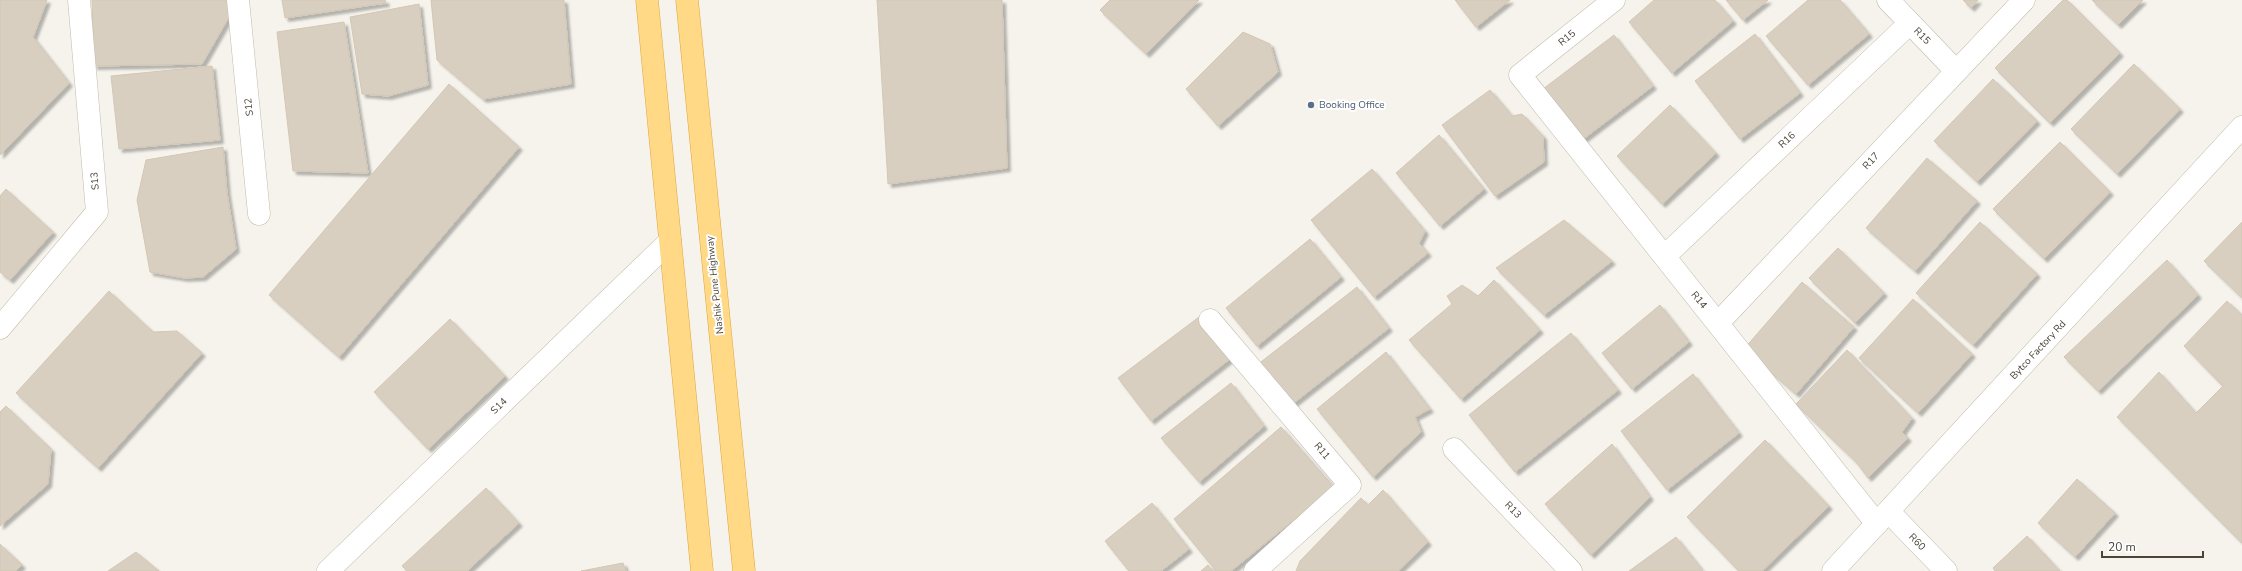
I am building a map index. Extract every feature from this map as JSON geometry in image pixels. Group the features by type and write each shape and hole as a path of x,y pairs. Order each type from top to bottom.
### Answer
{"highway":[{"path":"647,0 702,571"},
{"name":"Nashik Pune Highway","path":"687,0 744,571"}],"street":[{"name":"S13","path":"0,328 97,212 79,0"},
{"name":"S12","path":"238,0 259,214"},
{"name":"R15","path":"1520,76 1614,0"},
{"name":"R15","path":"1888,0 1956,71"},
{"name":"R17","path":"1718,323 2024,0"},
{"name":"R16","path":"1664,256 1910,23"},
{"name":"R14","path":"1520,76 1718,323 1883,518"},
{"name":"Bytco Factory Rd","path":"1833,571 2242,128"},
{"name":"S14","path":"328,571 670,241"},
{"name":"R11","path":"1210,320 1350,485 1255,571"},
{"name":"R13","path":"1454,449 1571,571"},
{"name":"R60","path":"1883,518 1946,571"}],"building":[{"path":"0,0 47,0 33,37 69,83 0,155"},
{"path":"92,0 232,0 233,10 202,64 94,66"},
{"path":"282,0 385,0 386,3 285,18"},
{"path":"431,0 564,0 571,84 483,99 437,60"},
{"path":"877,0 1002,0 1007,168 888,184"},
{"path":"1110,0 1199,0 1146,54 1100,10"},
{"path":"1455,0 1510,0 1476,27"},
{"path":"1654,0 1715,0 1733,21 1672,73 1629,22"},
{"path":"1726,0 1768,0 1743,20"},
{"path":"1808,0 1840,0 1869,34 1808,85 1766,36"},
{"path":"1963,0 1978,0 1971,8"},
{"path":"2063,0 2067,0 2120,53 2050,123 1995,68"},
{"path":"2092,0 2143,0 2118,25"},
{"path":"419,4 428,85 388,96 362,94 350,17"},
{"path":"344,22 368,173 293,171 277,32"},
{"path":"1243,32 1270,44 1278,72 1218,126 1186,89"},
{"path":"1755,34 1800,93 1740,139 1695,81"},
{"path":"1614,35 1653,86 1582,140 1543,89"},
{"path":"2134,64 2180,109 2117,174 2071,129"},
{"path":"212,66 220,140 119,149 111,76"},
{"path":"1993,79 2037,121 1977,182 1934,141"},
{"path":"449,84 519,147 339,357 269,295"},
{"path":"1490,90 1512,116 1522,114 1543,136 1544,162 1495,196 1442,125"},
{"path":"1670,105 1716,153 1662,204 1617,156"},
{"path":"1439,135 1484,189 1440,226 1396,173"},
{"path":"2060,142 2110,192 2044,259 1993,209"},
{"path":"223,147 227,193 236,249 203,277 185,278 150,272 137,200 146,160"},
{"path":"1927,158 1977,201 1915,271 1866,228"},
{"path":"1372,169 1425,231 1419,243 1428,253 1374,297 1311,220"},
{"path":"6,189 53,232 10,280 0,272 0,196"},
{"path":"1564,220 1612,261 1544,315 1496,268"},
{"path":"1980,222 2037,274 1973,345 1916,293"},
{"path":"2242,222 2242,298 2204,261"},
{"path":"1310,239 1341,277 1257,346 1226,308"},
{"path":"1838,248 1884,293 1855,323 1809,278"},
{"path":"2167,260 2198,295 2098,391 2064,357"},
{"path":"1494,280 1540,330 1461,399 1409,340 1452,304 1447,296 1462,285 1478,296"},
{"path":"1802,282 1854,327 1796,394 1744,349"},
{"path":"1357,287 1389,328 1290,406 1257,365"},
{"path":"109,291 153,332 177,331 202,353 98,468 16,393"},
{"path":"1913,299 1972,354 1918,413 1859,358"},
{"path":"2227,301 2242,315 2242,543 2117,417 2159,372 2196,413 2223,386 2184,346"},
{"path":"1660,305 1689,342 1632,389 1602,353"},
{"path":"1203,314 1235,355 1151,421 1118,378"},
{"path":"450,319 505,376 428,449 374,392"},
{"path":"1571,333 1618,390 1515,472 1469,415"},
{"path":"1847,350 1912,418 1902,432 1908,438 1868,478 1857,463 1796,404"},
{"path":"1386,352 1430,409 1415,417 1421,432 1373,477 1317,409"},
{"path":"1693,374 1739,433 1667,490 1621,431"},
{"path":"1231,383 1264,426 1199,482 1161,438"},
{"path":"6,406 51,449 48,484 0,526 0,412"},
{"path":"1281,427 1334,487 1231,571 1216,571 1174,519"},
{"path":"1765,440 1829,506 1762,571 1739,571 1687,517"},
{"path":"1612,444 1650,497 1591,555 1545,504"},
{"path":"2077,479 2115,513 2075,557 2038,523"},
{"path":"486,488 519,523 467,571 407,571 402,566"},
{"path":"1383,490 1428,542 1398,571 1296,571 1300,561 1361,498 1368,505"},
{"path":"1152,503 1189,549 1161,571 1129,571 1105,541"},
{"path":"2027,536 2060,571 1995,571 1993,568"},
{"path":"1676,537 1703,571 1629,571"},
{"path":"0,544 22,565 16,571 0,571"},
{"path":"136,552 159,571 108,571"},
{"path":"623,563 626,571 581,571"},
{"path":"1208,565 1213,571 1201,571"}],"place":[{"name":"Booking Office","path":"1311,105"}]}
